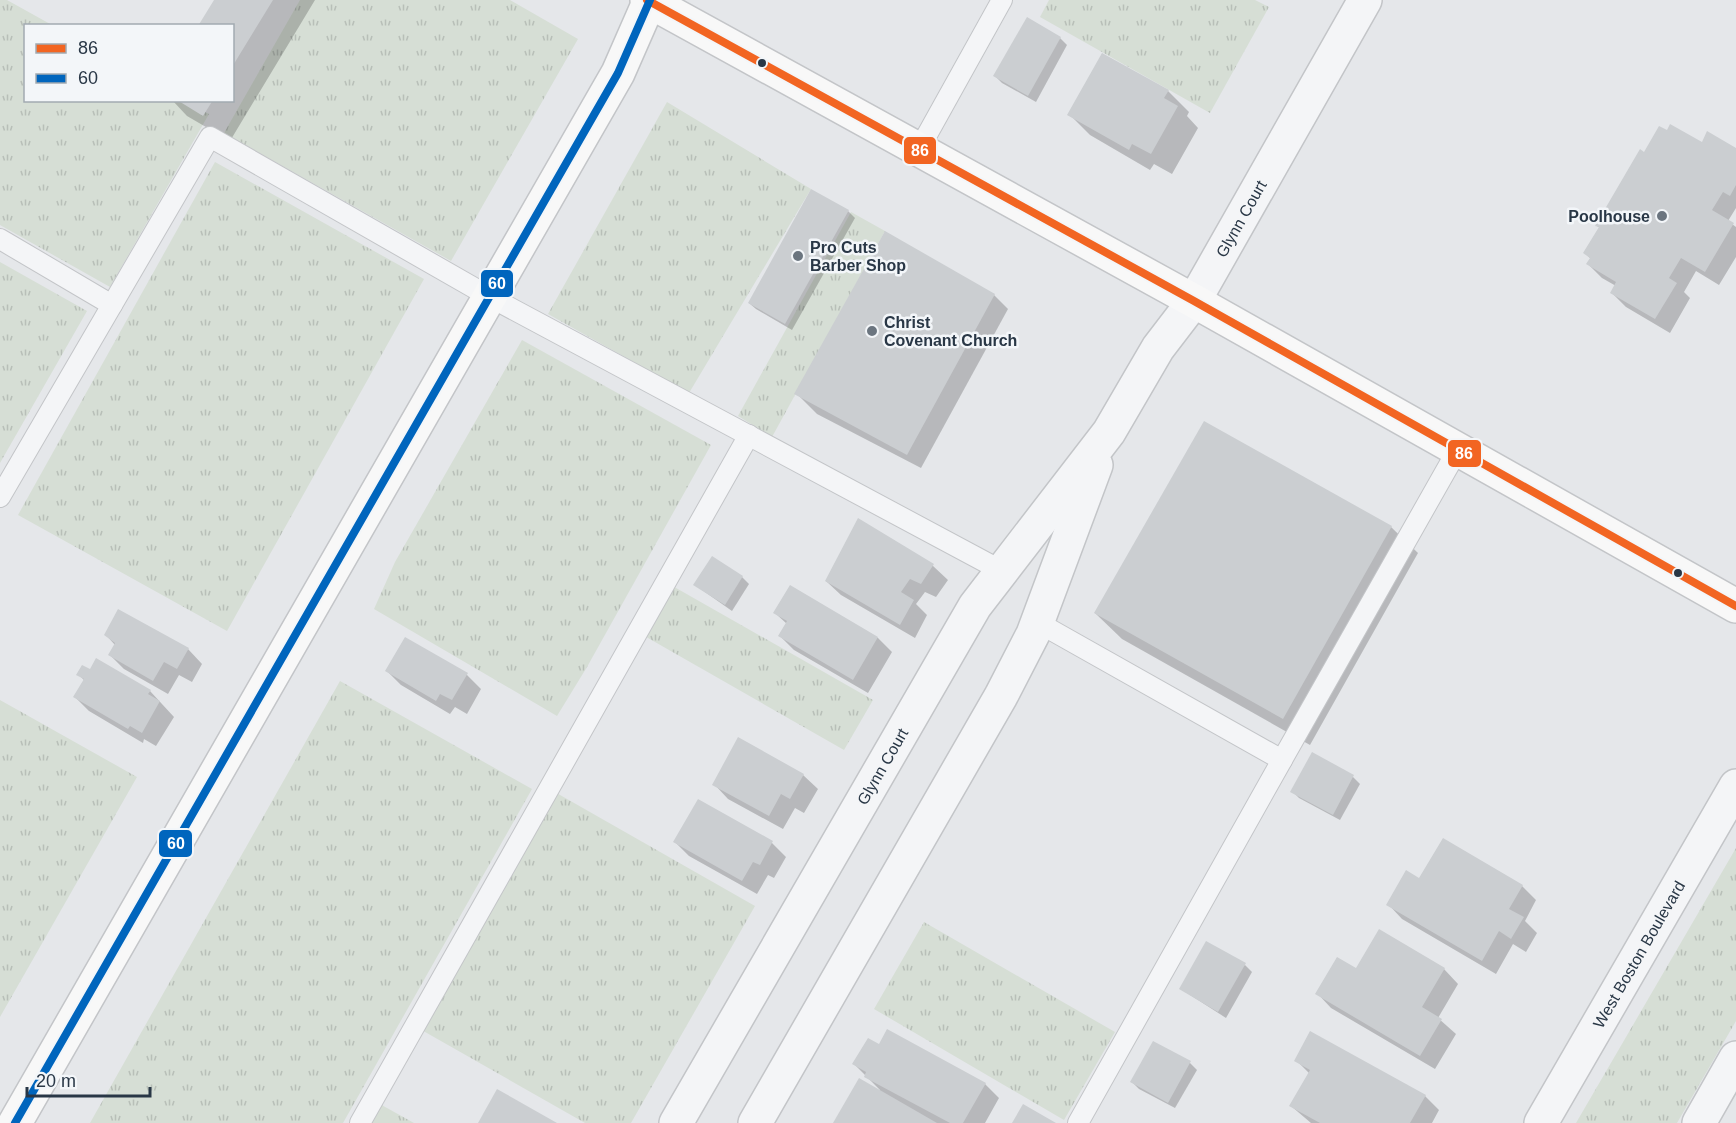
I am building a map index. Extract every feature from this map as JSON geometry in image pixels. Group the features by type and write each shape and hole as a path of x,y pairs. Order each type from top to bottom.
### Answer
{"street":[{"path":"15,1123 618,73 648,0 918,151 1194,301 1736,606"},
{"name":"Glynn Court","path":"683,1121 975,606 1109,432 1158,348 1194,301 1365,0"},
{"name":"Glynn Court","path":"755,1123 1001,696 1037,622 1109,432"},
{"name":"West Boston Boulevard","path":"1541,1123 1736,786"},
{"path":"1699,1123 1736,1058"}],"lane":[{"path":"918,151 1002,0"},
{"path":"0,497 210,138 490,297 1002,571"},
{"path":"0,239 112,305"},
{"path":"360,1123 749,435"},
{"path":"1078,1123 1457,451"},
{"path":"1037,622 1282,760"}],"green space":[{"path":"0,0 7,0 50,24 24,24 24,102 186,102 209,114 110,287 0,225"},
{"path":"300,0 510,0 578,39 451,261 224,133"},
{"path":"1049,0 1255,0 1269,7 1210,113 1040,17"},
{"path":"667,102 811,189 689,393 548,314"},
{"path":"215,162 424,279 227,631 18,515"},
{"path":"851,212 885,231 772,437 738,416"},
{"path":"0,262 87,311 0,463"},
{"path":"522,340 711,445 587,667 557,716 374,609 395,562"},
{"path":"662,580 873,700 844,750 634,630"},
{"path":"340,681 532,789 343,1123 90,1123"},
{"path":"0,700 137,777 0,1017"},
{"path":"546,787 755,906 631,1123 585,1123 411,1024"},
{"path":"1736,848 1736,1021 1677,1123 1576,1123"},
{"path":"924,922 1115,1032 1064,1120 874,1009"},
{"path":"369,1098 414,1123 356,1123"}],"building":[{"path":"214,0 273,0 234,64 234,24 199,24"},
{"path":"1027,17 1061,37 1028,96 993,76"},
{"path":"1102,53 1169,90 1164,98 1178,106 1151,154 1132,144 1129,150 1067,115"},
{"path":"180,102 212,102 203,116"},
{"name":"Poolhouse","path":"1670,124 1702,142 1707,131 1736,148 1736,185 1730,196 1723,192 1712,210 1734,223 1705,272 1681,258 1669,278 1677,283 1655,319 1610,293 1616,282 1586,264 1590,258 1583,253 1599,227 1595,226 1640,149 1644,152 1659,126 1667,130"},
{"name":"Pro Cuts Barber Shop","path":"811,189 849,210 785,324 748,303"},
{"path":"885,231 995,294 907,455 794,394"},
{"path":"1204,421 1392,526 1283,719 1094,613"},
{"path":"858,518 934,564 921,584 910,579 901,592 914,600 900,625 825,581"},
{"path":"712,556 743,576 725,605 693,585"},
{"path":"790,585 878,637 853,680 778,636 787,621 773,613"},
{"path":"118,609 189,648 177,669 164,662 153,681 108,655 115,643 104,635"},
{"path":"405,637 468,673 452,700 440,694 436,701 385,671"},
{"path":"96,658 151,690 148,694 160,701 142,733 130,726 128,729 73,697 84,679 76,675 82,665 90,669"},
{"path":"738,737 804,774 790,799 781,794 769,816 712,785"},
{"path":"1312,752 1354,775 1333,815 1290,792"},
{"path":"698,799 773,841 760,865 753,862 742,881 673,842"},
{"path":"1443,838 1523,885 1509,909 1524,917 1511,939 1499,931 1482,961 1386,905 1406,870 1419,878"},
{"path":"1379,929 1445,968 1422,1007 1442,1019 1420,1056 1315,994 1337,957 1356,968"},
{"path":"1206,941 1246,963 1218,1012 1179,989"},
{"path":"887,1029 986,1083 963,1123 950,1123 864,1077 866,1072 852,1064 868,1038 879,1044"},
{"path":"1310,1031 1426,1095 1410,1123 1320,1123 1289,1106 1310,1070 1294,1061"},
{"path":"1153,1041 1191,1061 1168,1103 1130,1082"},
{"path":"859,1078 937,1123 833,1123"},
{"path":"497,1089 557,1123 478,1123"},
{"path":"1023,1104 1056,1123 1012,1123"}],"transit line":[{"name":"86","path":"647,0 1194,301 1736,606"},
{"name":"60","path":"15,1123 618,73 650,0"}],"place":[{"name":"Poolhouse","path":"1662,216"},
{"name":"Pro Cuts Barber Shop","path":"798,256"},
{"name":"Christ Covenant Church","path":"872,331"}]}
